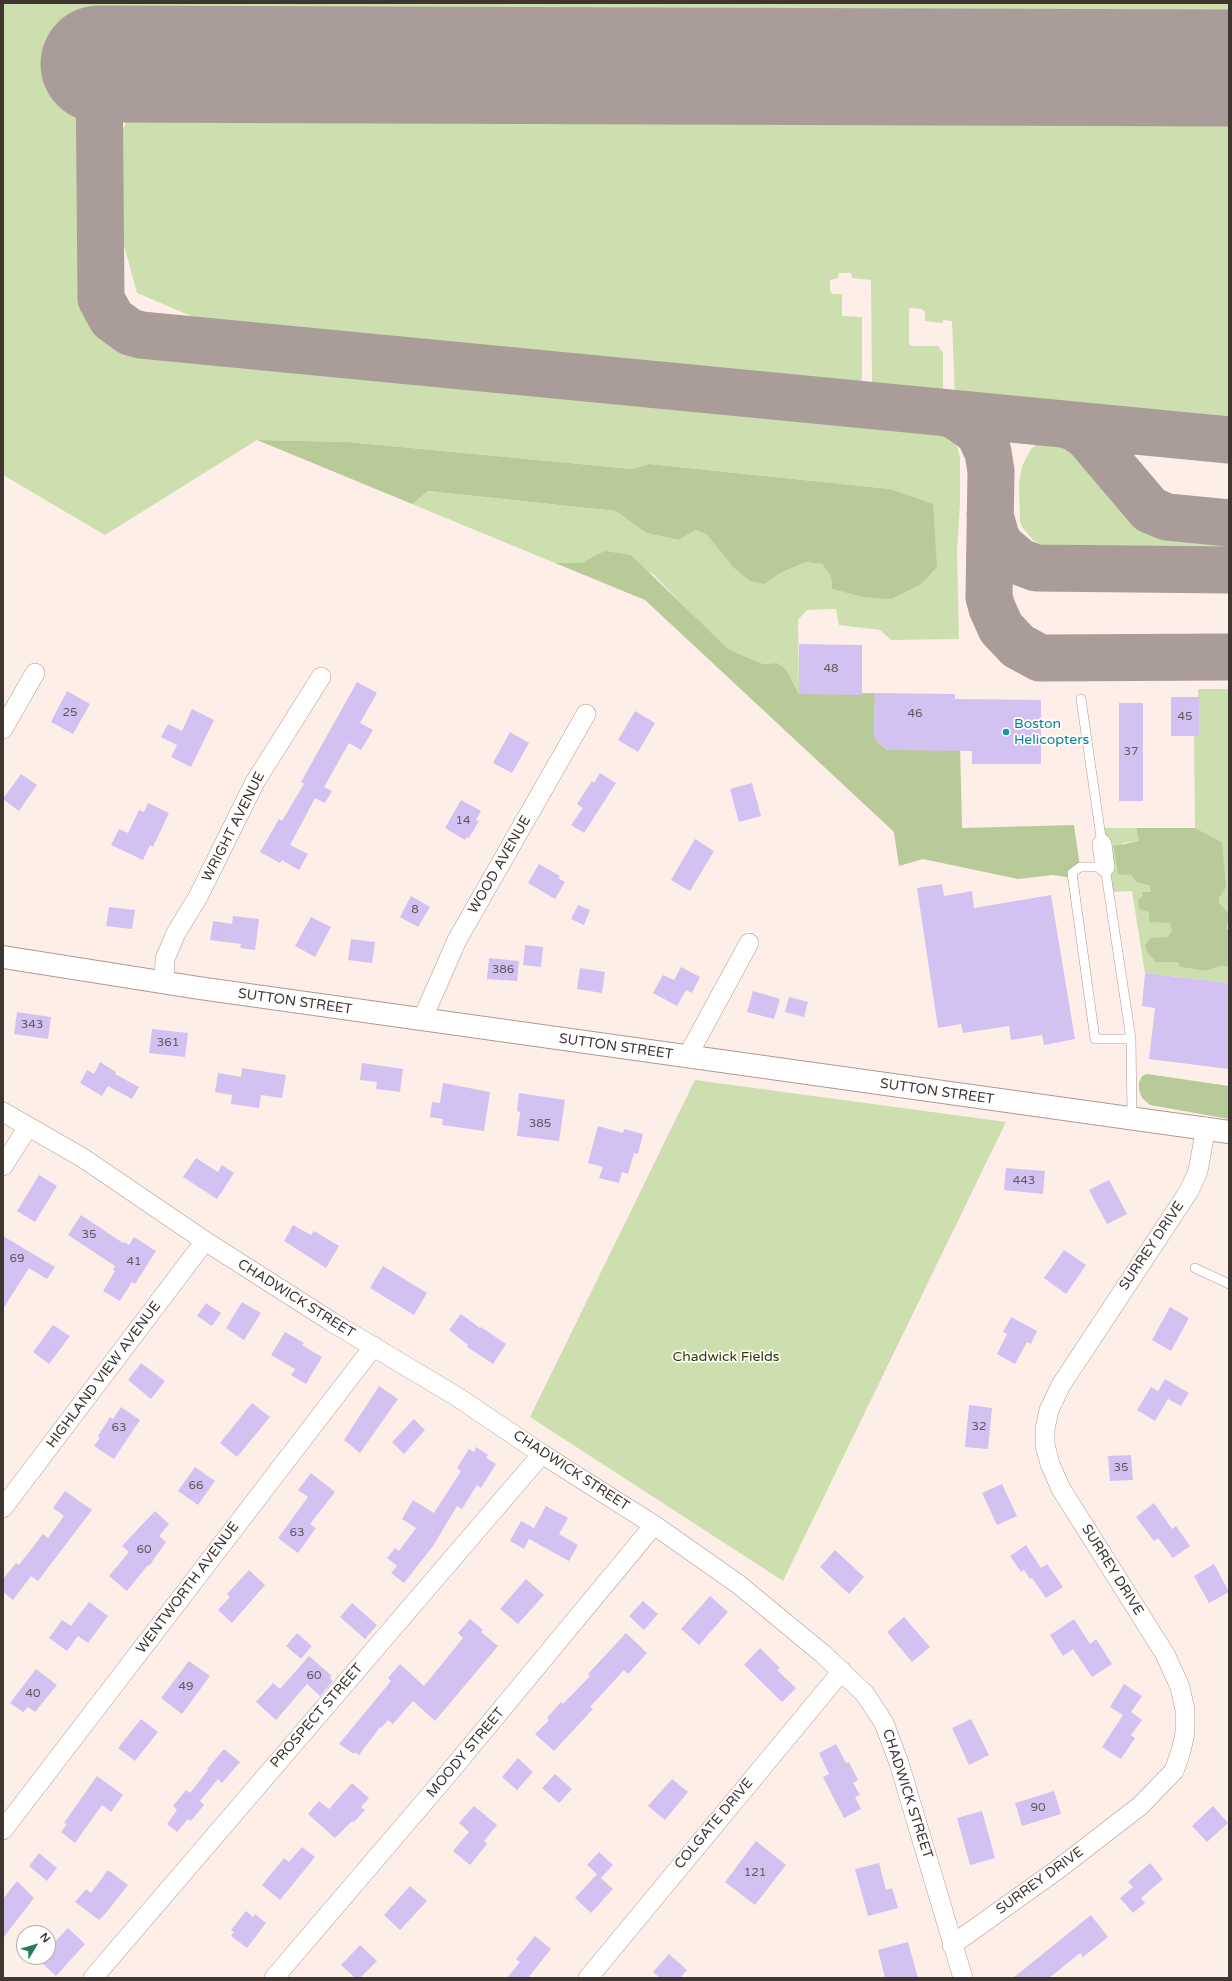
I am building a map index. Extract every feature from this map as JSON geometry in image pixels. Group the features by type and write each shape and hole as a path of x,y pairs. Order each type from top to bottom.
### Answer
{"highway":[{"name":"SUTTON STREET","path":"3,957 164,983 422,1020 1206,1127 1229,1132"}],"street":[{"path":"3,729 35,673"},
{"name":"WRIGHT AVENUE","path":"164,983 165,959 176,933 198,897 255,782 321,677"},
{"name":"WOOD AVENUE","path":"422,1020 457,940 586,714"},
{"path":"1102,844 1105,867"},
{"path":"687,1057 749,943"},
{"name":"CHADWICK STREET","path":"3,1112 83,1158 205,1241 332,1322 456,1396 542,1454 654,1525 738,1584 842,1671 865,1694 884,1723 899,1763 963,1978"},
{"path":"3,1166 28,1127"},
{"name":"SURREY DRIVE","path":"952,1945 1057,1870 1140,1806 1174,1771 1181,1751 1185,1733 1185,1710 1180,1687 1165,1654 1061,1489 1050,1464 1045,1445 1045,1429 1049,1410 1061,1385 1189,1191 1198,1171 1206,1127"},
{"name":"HIGHLAND VIEW AVENUE","path":"3,1508 205,1241"},
{"name":"WENTWORTH AVENUE","path":"3,1830 374,1346"},
{"name":"PROSPECT STREET","path":"92,1978 542,1454"},
{"name":"MOODY STREET","path":"274,1978 443,1780 654,1525"},
{"name":"COLGATE DRIVE","path":"588,1978 842,1671"}],"lane":[{"path":"1081,699 1102,844"},
{"path":"1131,1039 1095,1039 1072,873 1080,867 1105,867 1131,1039 1132,1118"},
{"path":"1196,1268 1229,1284"}],"green space":[{"path":"3,3 1229,3 1229,25 87,20 83,98 86,295 92,314 97,322 116,340 132,347 161,350 925,423 933,424 946,432 957,446 960,458 960,504 957,550 959,639 891,640 880,630 839,625 836,609 807,610 798,620 799,694 786,669 777,663 763,664 728,649 698,621 653,574 604,551 581,563 555,563 412,504 427,491 616,511 646,533 677,540 696,530 707,535 734,568 765,584 780,573 806,562 822,564 831,576 832,589 862,597 890,489 649,464 632,469 348,442 257,440 105,535 3,475"},
{"path":"140,103 1229,106 1229,425 955,399 952,321 943,320 943,323 925,321 925,312 922,309 910,308 909,310 909,344 912,346 938,346 943,353 943,397 876,391 872,384 871,280 852,278 851,273 839,273 838,278 830,280 830,291 832,294 842,294 842,316 862,317 862,377 859,389 457,351 223,323 191,316 137,293 121,234 118,194 119,154 123,129 134,106"},
{"path":"1055,438 1072,438 1146,530 1229,537 1229,549 1043,547 1033,540 1022,527 1020,521 1019,484 1022,466 1031,449 1039,442"},
{"path":"257,440 348,442 632,469 649,464 890,489 933,504 937,567 921,584 891,599 862,597 832,589 831,576 822,564 806,562 780,573 765,584 750,581 734,568 707,535 696,530 678,540 646,533 616,511 428,491 412,504"},
{"path":"604,551 631,555 728,649 763,664 777,663 786,669 799,694 875,693 874,735 879,744 888,750 960,744 962,828 1074,825 1080,867 1073,878 1053,875 1018,879 923,859 899,866 894,832 645,600 555,563 581,563"},
{"path":"1198,689 1229,689 1229,913 1219,903 1222,842 1195,828 1194,736 1199,736"},
{"path":"1104,828 1136,828 1139,841 1122,843 1131,875 1136,882 1150,886 1149,912 1170,923 1172,931 1167,937 1156,962 1178,962 1180,967 1206,971 1221,966 1229,967 1229,983 1145,973 1132,891 1109,892"},
{"path":"1136,828 1195,828 1222,842 1226,887 1219,898 1219,903 1229,913 1227,929 1229,929 1229,967 1221,966 1206,971 1180,967 1178,962 1156,962 1148,953 1145,946 1150,938 1167,937 1172,931 1170,923 1149,922 1149,912 1139,909 1138,900 1143,896 1142,892 1150,892 1150,886 1136,882 1131,875 1118,874 1114,846 1139,841"},
{"path":"1147,1074 1229,1086 1229,1119 1150,1105 1142,1098 1139,1090 1139,1082 1142,1076"},
{"name":"Chadwick Fields","path":"695,1080 1006,1122 783,1581 530,1417"}],"building":[{"path":"799,644 862,645 862,695 799,694"},
{"path":"357,682 377,693 360,723 373,730 361,750 349,743 324,787 332,791 325,803 315,798 290,845 308,854 299,870 282,860 280,863 260,852 279,819 282,821 304,784 301,782"},
{"path":"67,691 90,704 73,734 51,722"},
{"path":"875,693 955,694 955,699 1041,700 1041,764 972,764 972,751 888,750 879,744 874,735"},
{"path":"1171,697 1199,697 1199,736 1171,736"},
{"path":"1119,703 1143,703 1143,801 1119,801"},
{"path":"192,709 214,720 191,767 171,757 177,745 161,737 168,724 182,731"},
{"path":"635,711 655,723 638,752 618,740"},
{"path":"510,732 529,743 512,773 493,763"},
{"path":"600,773 616,783 584,833 571,825 583,808 577,804 592,781 594,783"},
{"path":"21,774 37,785 19,811 3,799"},
{"path":"752,783 761,816 739,822 730,789"},
{"path":"461,800 481,811 476,820 479,821 469,838 467,837 465,840 445,828"},
{"path":"148,803 169,813 153,847 150,845 143,860 111,845 119,829 128,833 139,810 144,812"},
{"path":"695,839 714,851 690,891 671,880"},
{"path":"539,864 560,876 558,878 565,882 555,899 528,883"},
{"path":"942,884 944,896 972,891 974,908 1051,895 1075,1039 1044,1045 1042,1035 1011,1040 1009,1026 963,1033 961,1024 938,1028 917,888"},
{"path":"411,896 430,907 418,927 400,917"},
{"path":"578,905 590,910 584,925 571,919"},
{"path":"109,907 135,910 132,929 106,926"},
{"path":"233,916 259,919 255,950 240,948 241,944 210,940 213,921 232,924"},
{"path":"311,917 331,927 315,957 295,946"},
{"path":"351,939 375,942 372,963 348,960"},
{"path":"525,945 543,947 541,967 523,965"},
{"path":"489,958 519,961 517,981 487,979"},
{"path":"681,967 700,977 692,993 686,990 677,1006 653,993 663,975 674,980"},
{"path":"580,968 605,972 602,993 577,989"},
{"path":"1145,973 1229,983 1229,1069 1149,1059 1155,1008 1142,1006"},
{"path":"753,991 780,999 774,1019 747,1012"},
{"path":"789,997 808,1002 804,1017 785,1012"},
{"path":"17,1012 51,1017 48,1039 14,1034"},
{"path":"152,1029 188,1033 185,1057 149,1053"},
{"path":"100,1062 116,1072 115,1074 139,1087 132,1099 108,1086 102,1096 80,1083 87,1070 94,1074"},
{"path":"362,1063 403,1069 400,1092 376,1089 377,1082 360,1080"},
{"path":"242,1068 286,1075 282,1098 261,1095 259,1108 231,1104 232,1095 215,1092 218,1073 241,1077"},
{"path":"443,1083 490,1092 484,1131 442,1125 443,1119 430,1117 432,1102 440,1103"},
{"path":"519,1093 565,1100 559,1141 517,1136 520,1112 517,1111"},
{"path":"598,1126 623,1133 624,1129 643,1134 638,1154 634,1153 628,1174 622,1172 619,1183 599,1178 603,1167 588,1163"},
{"path":"196,1158 218,1172 222,1165 234,1173 217,1199 183,1177"},
{"path":"1006,1168 1045,1171 1043,1194 1004,1190"},
{"path":"39,1175 57,1186 35,1222 17,1211"},
{"path":"1109,1180 1127,1214 1107,1224 1089,1190"},
{"path":"81,1215 123,1243 124,1242 129,1245 134,1237 156,1251 135,1284 132,1282 120,1301 103,1291 115,1271 113,1270 115,1266 68,1235"},
{"path":"293,1225 311,1235 314,1231 339,1246 326,1268 284,1241"},
{"path":"3,1236 55,1267 47,1279 29,1268 3,1309"},
{"path":"1064,1250 1086,1265 1066,1294 1044,1278"},
{"path":"383,1266 427,1293 414,1315 370,1288"},
{"path":"242,1302 261,1313 244,1340 226,1328"},
{"path":"206,1303 221,1313 212,1326 197,1316"},
{"path":"1170,1307 1189,1318 1171,1351 1152,1340"},
{"path":"461,1314 506,1344 493,1364 467,1347 468,1345 449,1330"},
{"path":"1011,1317 1037,1331 1031,1344 1027,1342 1015,1364 997,1354 1007,1334 1003,1332"},
{"path":"53,1325 70,1336 49,1364 33,1352"},
{"path":"285,1332 304,1343 302,1345 322,1357 306,1384 291,1375 295,1369 271,1355"},
{"path":"141,1363 165,1381 151,1399 128,1380"},
{"path":"1165,1379 1189,1393 1181,1406 1168,1399 1155,1421 1137,1410 1151,1387 1158,1391"},
{"path":"379,1386 398,1399 360,1453 344,1440"},
{"path":"252,1403 270,1417 237,1457 220,1443"},
{"path":"969,1405 992,1408 988,1449 965,1447"},
{"path":"121,1407 140,1420 114,1459 94,1446 100,1438 98,1436 110,1417 113,1419"},
{"path":"414,1419 425,1430 404,1454 392,1442"},
{"path":"476,1447 488,1455 486,1458 496,1464 481,1488 477,1485 462,1509 457,1506 433,1546 404,1583 391,1573 397,1566 387,1558 395,1548 399,1551 416,1528 402,1519 413,1500 434,1513 461,1471 457,1468 469,1449 474,1452"},
{"path":"1131,1455 1133,1480 1110,1481 1108,1456"},
{"path":"195,1467 215,1481 198,1505 178,1491"},
{"path":"311,1473 335,1492 310,1524 316,1528 298,1553 278,1538 308,1497 298,1490"},
{"path":"1002,1484 1017,1516 997,1525 982,1493"},
{"path":"65,1491 92,1510 38,1581 31,1576 13,1600 3,1592 3,1579 16,1563 19,1565 43,1534 48,1538 64,1516 53,1508"},
{"path":"1154,1503 1172,1529 1176,1526 1190,1546 1173,1558 1158,1538 1154,1541 1136,1517"},
{"path":"546,1506 568,1518 559,1534 578,1545 569,1561 529,1539 524,1549 510,1541 521,1521 534,1528"},
{"path":"155,1511 169,1524 159,1536 166,1542 149,1566 148,1565 127,1591 109,1576 129,1552 122,1546"},
{"path":"1026,1545 1041,1568 1047,1564 1063,1587 1046,1598 1032,1578 1030,1579 1024,1570 1021,1572 1010,1556"},
{"path":"835,1550 864,1577 849,1594 820,1567"},
{"path":"1214,1564 1229,1592 1209,1603 1194,1576"},
{"path":"249,1570 265,1585 232,1623 218,1610 230,1597 227,1594"},
{"path":"526,1579 544,1595 518,1624 500,1609"},
{"path":"710,1596 728,1612 699,1645 681,1629"},
{"path":"643,1601 658,1614 644,1630 629,1616"},
{"path":"89,1602 108,1616 88,1643 78,1636 67,1651 49,1638 62,1620 71,1626"},
{"path":"352,1603 377,1625 365,1639 340,1617"},
{"path":"904,1617 930,1647 912,1662 887,1632"},
{"path":"470,1619 483,1630 481,1632 498,1646 435,1721 413,1701 393,1724 388,1720 381,1728 380,1727 359,1755 355,1752 354,1754 339,1744 391,1681 388,1678 400,1664 424,1686 463,1638 458,1633"},
{"path":"1074,1619 1090,1644 1096,1639 1112,1664 1092,1677 1073,1649 1063,1656 1050,1635"},
{"path":"297,1633 312,1646 301,1659 286,1646"},
{"path":"626,1633 647,1653 628,1674 624,1670 590,1707 593,1709 554,1751 535,1734 549,1720 547,1718 561,1702 563,1704 590,1676 588,1674"},
{"path":"760,1648 780,1668 777,1670 796,1688 782,1702 744,1665"},
{"path":"309,1656 331,1675 330,1678 333,1681 320,1696 307,1684 276,1720 256,1702 273,1683 280,1689"},
{"path":"189,1661 210,1676 182,1714 161,1698"},
{"path":"36,1669 57,1685 35,1712 28,1707 23,1712 10,1703"},
{"path":"1124,1684 1142,1696 1131,1712 1142,1720 1131,1735 1135,1738 1121,1759 1102,1747 1123,1715 1110,1707"},
{"path":"141,1719 158,1732 135,1761 118,1748"},
{"path":"971,1719 989,1755 969,1765 952,1728"},
{"path":"836,1744 846,1763 849,1762 858,1780 853,1783 860,1795 855,1797 861,1809 844,1818 823,1777 829,1774 819,1753"},
{"path":"224,1749 240,1762 222,1783 218,1779 200,1801 204,1805 191,1821 188,1819 177,1832 167,1824 177,1810 173,1806 186,1790 190,1793 208,1770 207,1769"},
{"path":"518,1758 533,1772 517,1790 502,1777"},
{"path":"555,1774 572,1789 559,1803 542,1788"},
{"path":"97,1776 123,1795 111,1812 102,1805 75,1843 61,1832 67,1824 64,1823"},
{"path":"672,1779 688,1792 665,1820 648,1806"},
{"path":"352,1783 369,1798 361,1807 365,1810 354,1822 352,1821 335,1838 308,1814 319,1801 329,1809"},
{"path":"1054,1791 1061,1814 1022,1826 1015,1803"},
{"path":"474,1806 497,1825 484,1841 487,1844 470,1865 453,1851 469,1832 459,1823"},
{"path":"1213,1806 1228,1823 1207,1842 1192,1826"},
{"path":"982,1811 995,1858 970,1865 957,1818"},
{"path":"756,1841 786,1865 755,1905 725,1882"},
{"path":"302,1847 315,1857 280,1900 262,1885 284,1858 289,1862"},
{"path":"599,1852 613,1865 601,1878 613,1889 591,1913 575,1898 597,1874 587,1865"},
{"path":"39,1853 57,1868 47,1881 29,1866"},
{"path":"879,1863 886,1890 892,1888 898,1908 868,1916 855,1869"},
{"path":"1150,1863 1163,1879 1141,1898 1145,1903 1133,1913 1120,1898 1133,1887 1128,1882"},
{"path":"108,1870 128,1885 99,1920 75,1902 86,1889 91,1893"},
{"path":"17,1881 34,1898 3,1938 3,1899"},
{"path":"410,1886 427,1901 400,1930 384,1915"},
{"path":"246,1911 253,1917 255,1914 266,1923 247,1948 231,1936 234,1932 231,1930"},
{"path":"1091,1915 1108,1937 1083,1957 1080,1953 1049,1978 1013,1978"},
{"path":"68,1928 85,1944 56,1976 44,1965 56,1965 56,1941"},
{"path":"535,1936 551,1949 528,1978 507,1978 520,1962 516,1959"},
{"path":"908,1942 918,1978 885,1978 878,1950"},
{"path":"360,1945 377,1961 360,1978 355,1978 341,1965"},
{"path":"669,1954 687,1970 680,1978 660,1978 653,1972"}],"taxiway":[{"path":"99,64 101,299 112,319 130,332 141,335 1229,440"},
{"path":"948,413 957,417 973,428 980,435 988,452 991,471 989,597 1001,628 1018,646 1040,658 1229,657"},
{"path":"1066,425 1074,427 1088,437 1150,510 1167,517 1229,523"},
{"path":"990,515 996,537 1002,547 1020,562 1036,568 1229,570"}],"runway":[{"path":"99,64 1229,68"}],"place":[{"name":"Boston Helicopters","path":"1006,732"}]}
